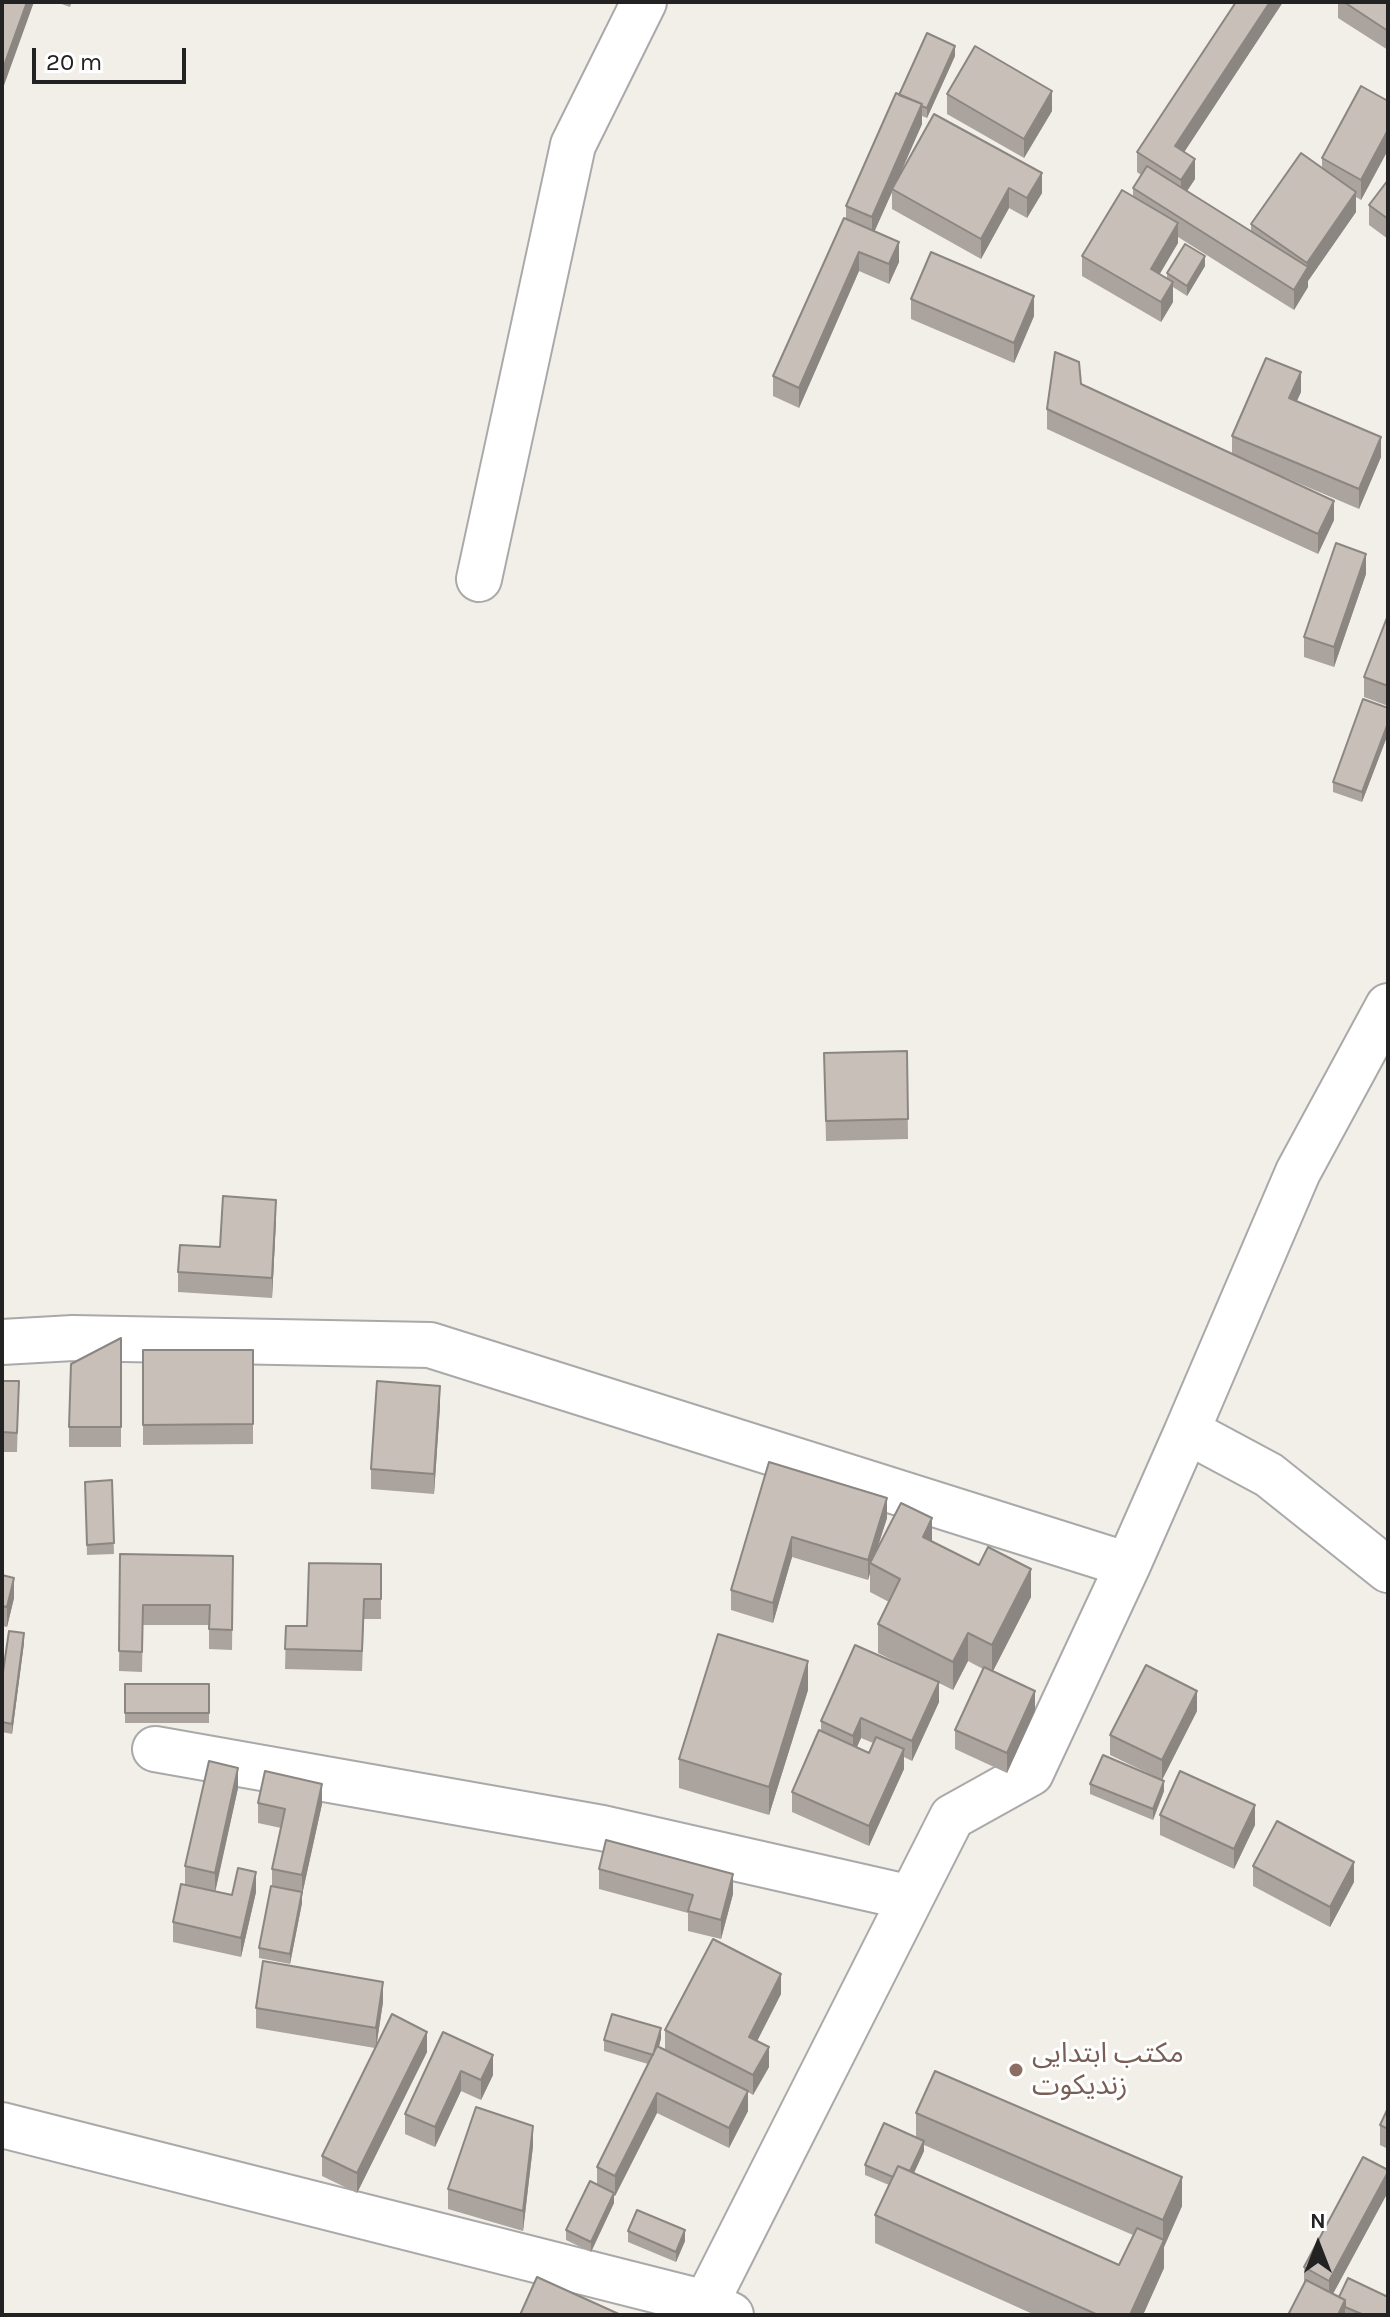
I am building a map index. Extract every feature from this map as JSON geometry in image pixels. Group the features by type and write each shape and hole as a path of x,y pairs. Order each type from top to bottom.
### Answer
{"street":[{"path":"479,579 573,145 644,2"},
{"path":"2,2125 712,2311 952,1817 1031,1773 1128,1565 1298,1172 1388,1006"},
{"path":"2,1342 73,1338 430,1345 1128,1565"},
{"path":"1187,1431 1269,1475 1388,1570"},
{"path":"155,1749 602,1828 911,1898"}],"building":[{"path":"2,2 27,2 2,71"},
{"path":"1236,2 1270,2 1175,146 1195,159 1181,180 1137,152"},
{"path":"1344,2 1388,2 1388,31"},
{"path":"927,33 955,46 927,108 899,95"},
{"path":"975,46 1052,91 1024,139 947,94"},
{"path":"1361,86 1388,101 1388,130 1361,180 1322,158"},
{"path":"896,93 922,104 872,217 846,206"},
{"path":"934,114 1042,173 1027,198 1009,188 981,239 892,189"},
{"path":"1301,153 1356,192 1307,263 1251,224"},
{"path":"1147,166 1308,267 1294,290 1133,188"},
{"path":"1388,180 1388,219 1369,205"},
{"path":"1122,190 1178,223 1151,269 1173,282 1161,302 1082,256"},
{"path":"844,218 899,242 889,264 859,252 799,388 773,376"},
{"path":"1185,244 1205,256 1187,286 1167,273"},
{"path":"931,252 1034,296 1014,343 911,299"},
{"path":"1055,352 1079,362 1081,384 1334,501 1318,534 1047,409"},
{"path":"1266,358 1301,372 1289,398 1381,437 1359,489 1232,436"},
{"path":"1336,543 1366,554 1334,647 1304,637"},
{"path":"1388,615 1388,686 1364,677"},
{"path":"1363,699 1388,708 1388,723 1362,792 1333,782"},
{"path":"907,1051 908,1119 826,1121 824,1053"},
{"path":"223,1196 276,1200 272,1278 178,1272 180,1245 220,1247"},
{"path":"121,1338 121,1427 69,1427 71,1364"},
{"path":"143,1350 253,1350 253,1424 143,1425"},
{"path":"2,1381 19,1381 17,1433 2,1432"},
{"path":"377,1381 440,1386 434,1474 371,1469"},
{"path":"769,1462 887,1498 868,1560 792,1537 773,1603 731,1590"},
{"path":"112,1480 114,1543 87,1545 85,1482"},
{"path":"901,1503 932,1518 923,1537 979,1565 988,1547 1031,1569 992,1645 968,1633 953,1662 878,1624 900,1579 870,1563"},
{"path":"120,1554 233,1556 232,1630 209,1629 210,1605 143,1605 142,1652 119,1651"},
{"path":"309,1563 381,1564 381,1599 364,1599 362,1651 285,1649 286,1626 307,1626"},
{"path":"2,1575 14,1578 7,1607 2,1606"},
{"path":"9,1631 24,1633 12,1724 2,1722 2,1679"},
{"path":"718,1634 808,1661 769,1787 679,1759"},
{"path":"855,1645 939,1682 912,1741 861,1718 853,1736 821,1721"},
{"path":"1146,1665 1197,1691 1162,1760 1110,1735"},
{"path":"984,1667 1035,1691 1007,1753 955,1730"},
{"path":"125,1684 209,1684 209,1713 125,1713"},
{"path":"819,1730 869,1753 876,1737 904,1749 869,1826 792,1792"},
{"path":"1103,1755 1164,1781 1153,1809 1090,1784"},
{"path":"209,1761 238,1768 215,1873 185,1866"},
{"path":"265,1771 322,1784 302,1875 272,1869 285,1809 258,1803"},
{"path":"1180,1771 1255,1805 1234,1849 1160,1815"},
{"path":"1277,1821 1354,1862 1330,1907 1253,1866"},
{"path":"606,1840 733,1874 721,1920 688,1911 693,1895 599,1869"},
{"path":"238,1868 256,1872 241,1938 173,1922 181,1884 232,1895"},
{"path":"271,1886 302,1892 290,1954 259,1948"},
{"path":"713,1939 781,1974 749,2037 769,2047 753,2075 665,2030"},
{"path":"263,1961 383,1982 376,2028 256,2008"},
{"path":"392,2014 427,2032 357,2173 322,2156"},
{"path":"612,2014 661,2028 653,2055 604,2040"},
{"path":"443,2032 493,2055 481,2080 461,2071 435,2127 405,2114"},
{"path":"657,2046 748,2091 729,2128 657,2093 615,2176 597,2167"},
{"path":"935,2071 1182,2177 1163,2220 916,2113"},
{"path":"476,2107 533,2126 523,2211 448,2189"},
{"path":"1388,2108 1388,2129 1380,2125"},
{"path":"884,2123 924,2141 910,2171 898,2166 893,2177 865,2165"},
{"path":"1363,2157 1388,2172 1329,2281 1304,2267"},
{"path":"898,2166 1119,2265 1137,2228 1164,2240 1130,2315 1098,2315 875,2215"},
{"path":"590,2181 614,2193 591,2242 566,2230"},
{"path":"637,2210 685,2230 676,2252 628,2231"},
{"path":"537,2277 621,2315 520,2315"},
{"path":"1348,2278 1388,2297 1388,2315 1364,2315 1345,2307 1345,2300 1339,2297"},
{"path":"1306,2280 1345,2300 1338,2315 1288,2315"}],"place":[{"name":"مکتب ابتدایی زندیکوت","path":"1016,2070"}]}
